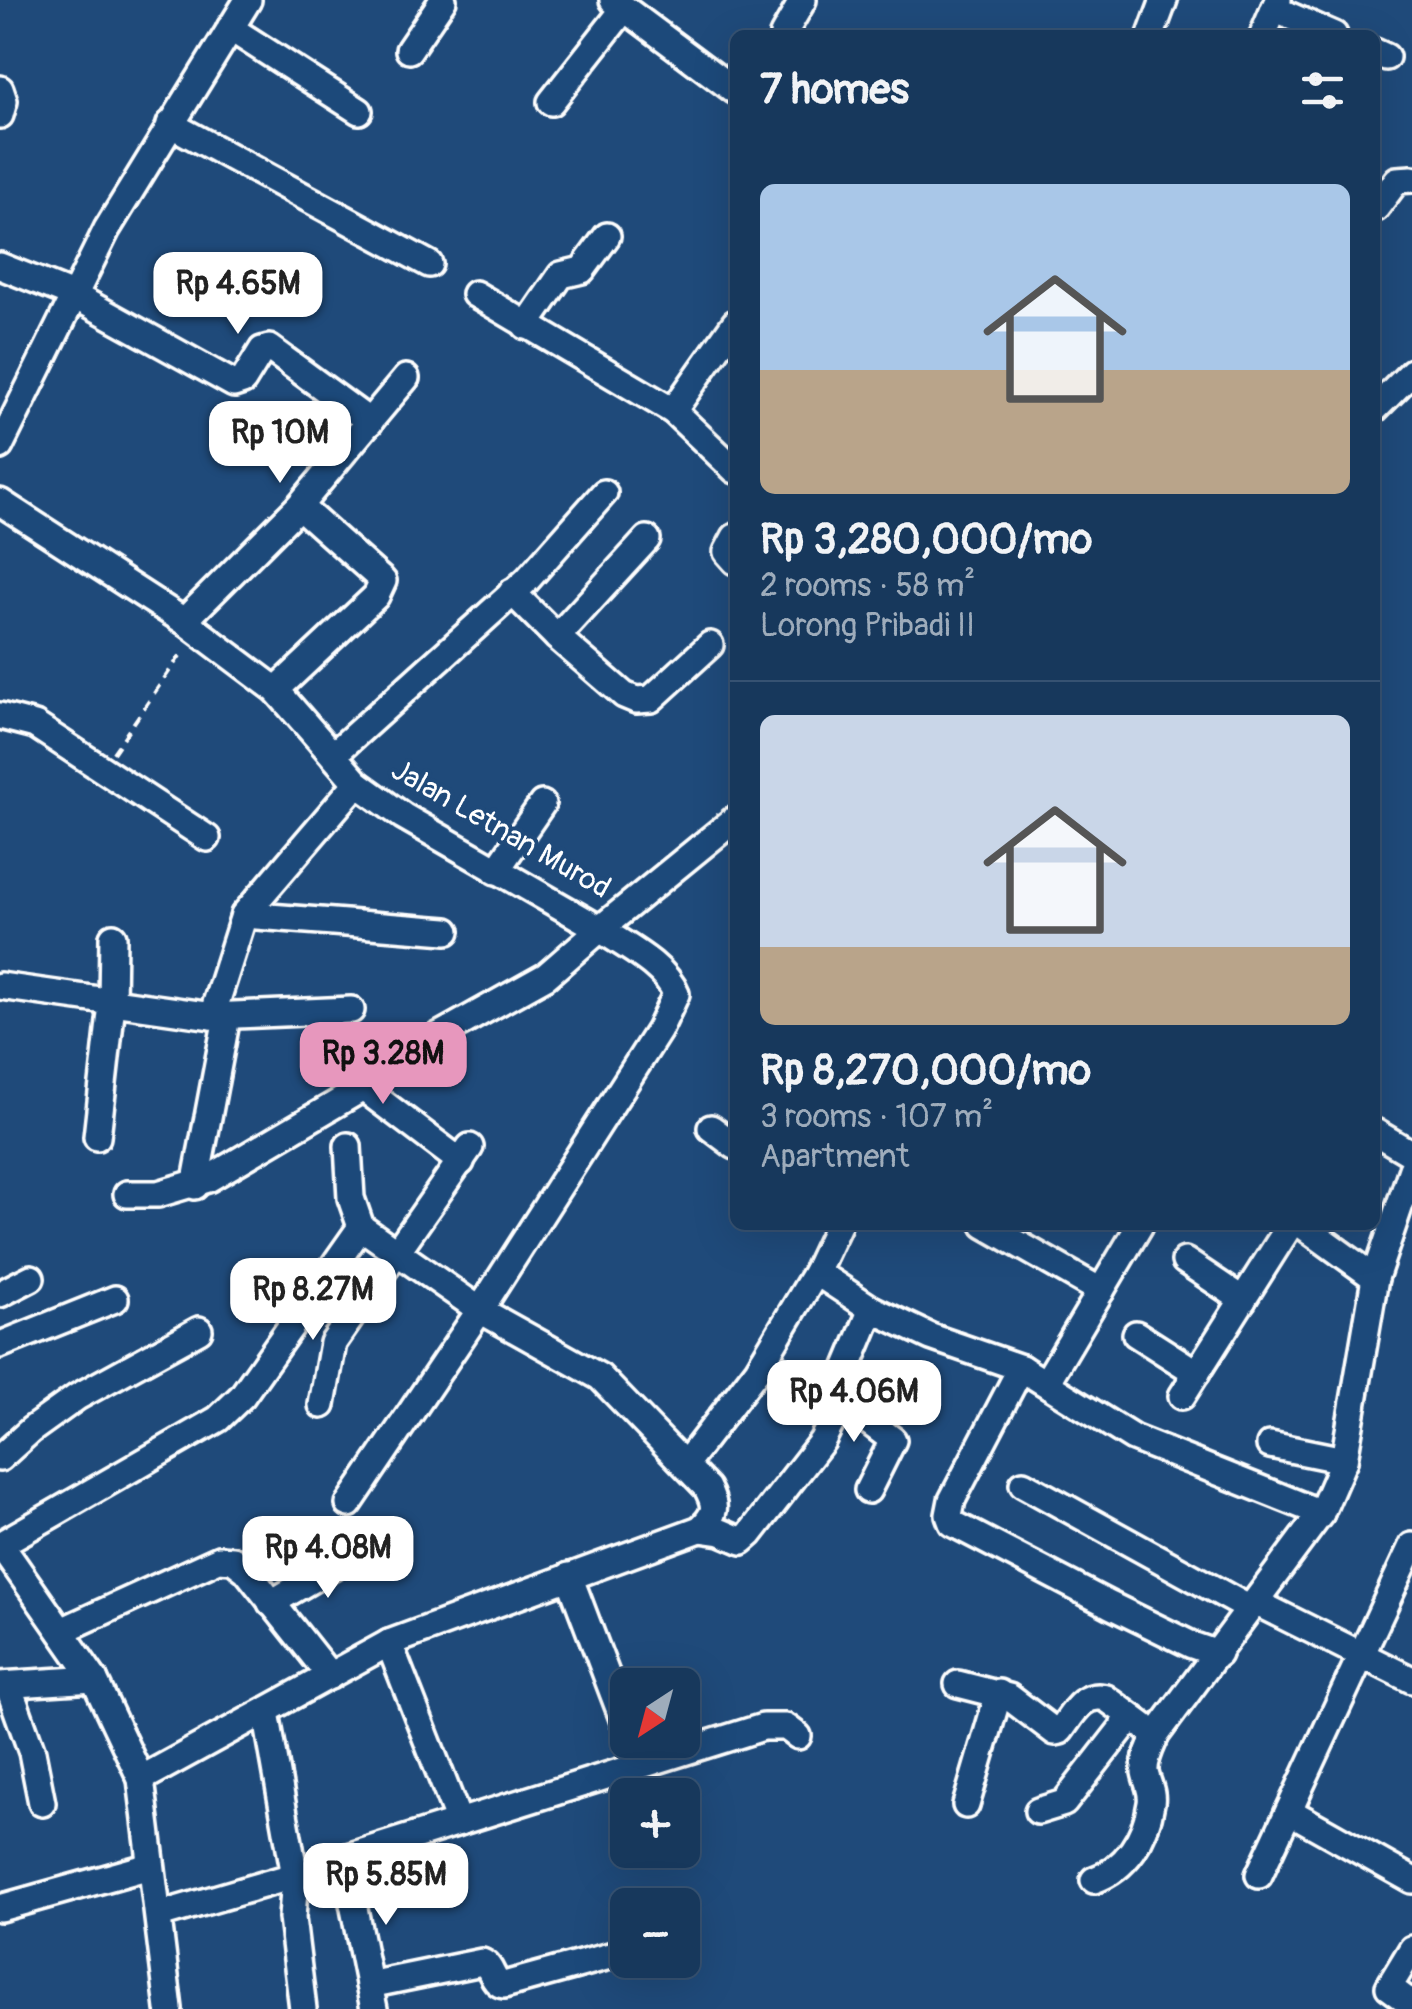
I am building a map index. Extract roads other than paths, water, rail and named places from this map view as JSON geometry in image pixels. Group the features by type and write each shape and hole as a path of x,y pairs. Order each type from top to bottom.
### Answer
{"street":[{"path":"0,446 107,228 248,0"},
{"path":"409,50 442,0"},
{"path":"786,30 804,0"},
{"path":"1153,30 1164,0"},
{"path":"552,102 618,4 730,87"},
{"path":"1265,30 1276,5 1324,30"},
{"path":"230,28 359,111"},
{"path":"0,89 4,100 0,116"},
{"path":"170,124 429,264"},
{"path":"1380,202 1396,180 1412,179"},
{"path":"526,326 561,275 582,270 607,236"},
{"path":"0,266 74,295 234,384 243,381 262,350 269,348 370,422"},
{"path":"475,294 673,411 730,465"},
{"path":"673,411 730,330"},
{"path":"1380,404 1412,372"},
{"path":"191,626 300,506 406,378"},
{"path":"333,755 512,592 604,493"},
{"name":"Jalan Letnan Murod","path":"0,502 191,626 276,690 357,782 403,816 600,929 730,823"},
{"path":"276,690 376,596 383,581 300,506"},
{"path":"557,637 647,539"},
{"path":"512,592 624,695 644,701 710,645"},
{"path":"0,716 35,726 207,838"},
{"path":"195,1186 219,1016 244,915 357,782"},
{"path":"496,871 542,804"},
{"path":"244,915 447,931"},
{"path":"127,1194 158,1194 195,1186 283,1137 422,1046 546,976 600,929 664,974 676,994 659,1030 480,1310 349,1504"},
{"path":"97,1137 112,1004 113,937"},
{"path":"0,986 219,1016 351,1010"},
{"path":"322,1405 333,1343 465,1154 363,1088"},
{"path":"710,1128 730,1142"},
{"path":"1380,1135 1412,1154"},
{"path":"140,1779 388,1644 700,1529 713,1517 716,1505 707,1488 600,1377 480,1310 362,1228 351,1198 348,1146"},
{"path":"1094,1880 1125,1862 1141,1833 1152,1800 1145,1775 1146,1760 1156,1735 1321,1514 1344,1460 1374,1278 1412,1169"},
{"path":"169,2009 140,1779 94,1679 0,1544 218,1420 242,1396 362,1228"},
{"path":"686,1463 763,1361 816,1272 836,1230"},
{"path":"994,1230 1100,1291"},
{"path":"1046,1384 1137,1230"},
{"path":"1182,1396 1287,1230"},
{"path":"1309,1230 1374,1278"},
{"path":"1185,1261 1243,1300"},
{"path":"816,1272 872,1309 931,1337 1021,1368 1133,1438 1321,1514"},
{"path":"0,1294 31,1278"},
{"path":"0,1345 115,1299"},
{"path":"700,1529 742,1541 822,1440 872,1309"},
{"path":"0,1458 30,1430 78,1397 199,1330"},
{"path":"1136,1334 1196,1374"},
{"path":"763,1361 840,1400 893,1440 868,1490"},
{"path":"1021,1368 952,1500 952,1523 1110,1605 1218,1654"},
{"path":"1270,1445 1344,1460"},
{"path":"1023,1484 1253,1606 1364,1654 1412,1680"},
{"path":"1259,1875 1412,1546"},
{"path":"271,1603 340,1563 346,1555"},
{"path":"60,1632 219,1559 233,1560 246,1570 330,1676"},
{"path":"569,1576 610,1684"},
{"path":"388,1644 459,1822"},
{"path":"42,1803 32,1752 4,1685 94,1679"},
{"path":"958,1684 1009,1697 1056,1732 1089,1698 1106,1698 1156,1735"},
{"path":"966,1805 999,1694"},
{"path":"266,1712 294,1876 292,1918 304,2009"},
{"path":"1038,1811 1064,1804 1130,1717"},
{"path":"159,1915 763,1727 786,1728 798,1736"},
{"path":"637,1758 640,1765"},
{"path":"1289,1811 1412,1880"},
{"path":"344,1858 372,1997 484,1962 496,1981 504,1984 610,1956"},
{"path":"0,1908 150,1866"},
{"path":"1412,1949 1389,1986 1412,2004"}]}
